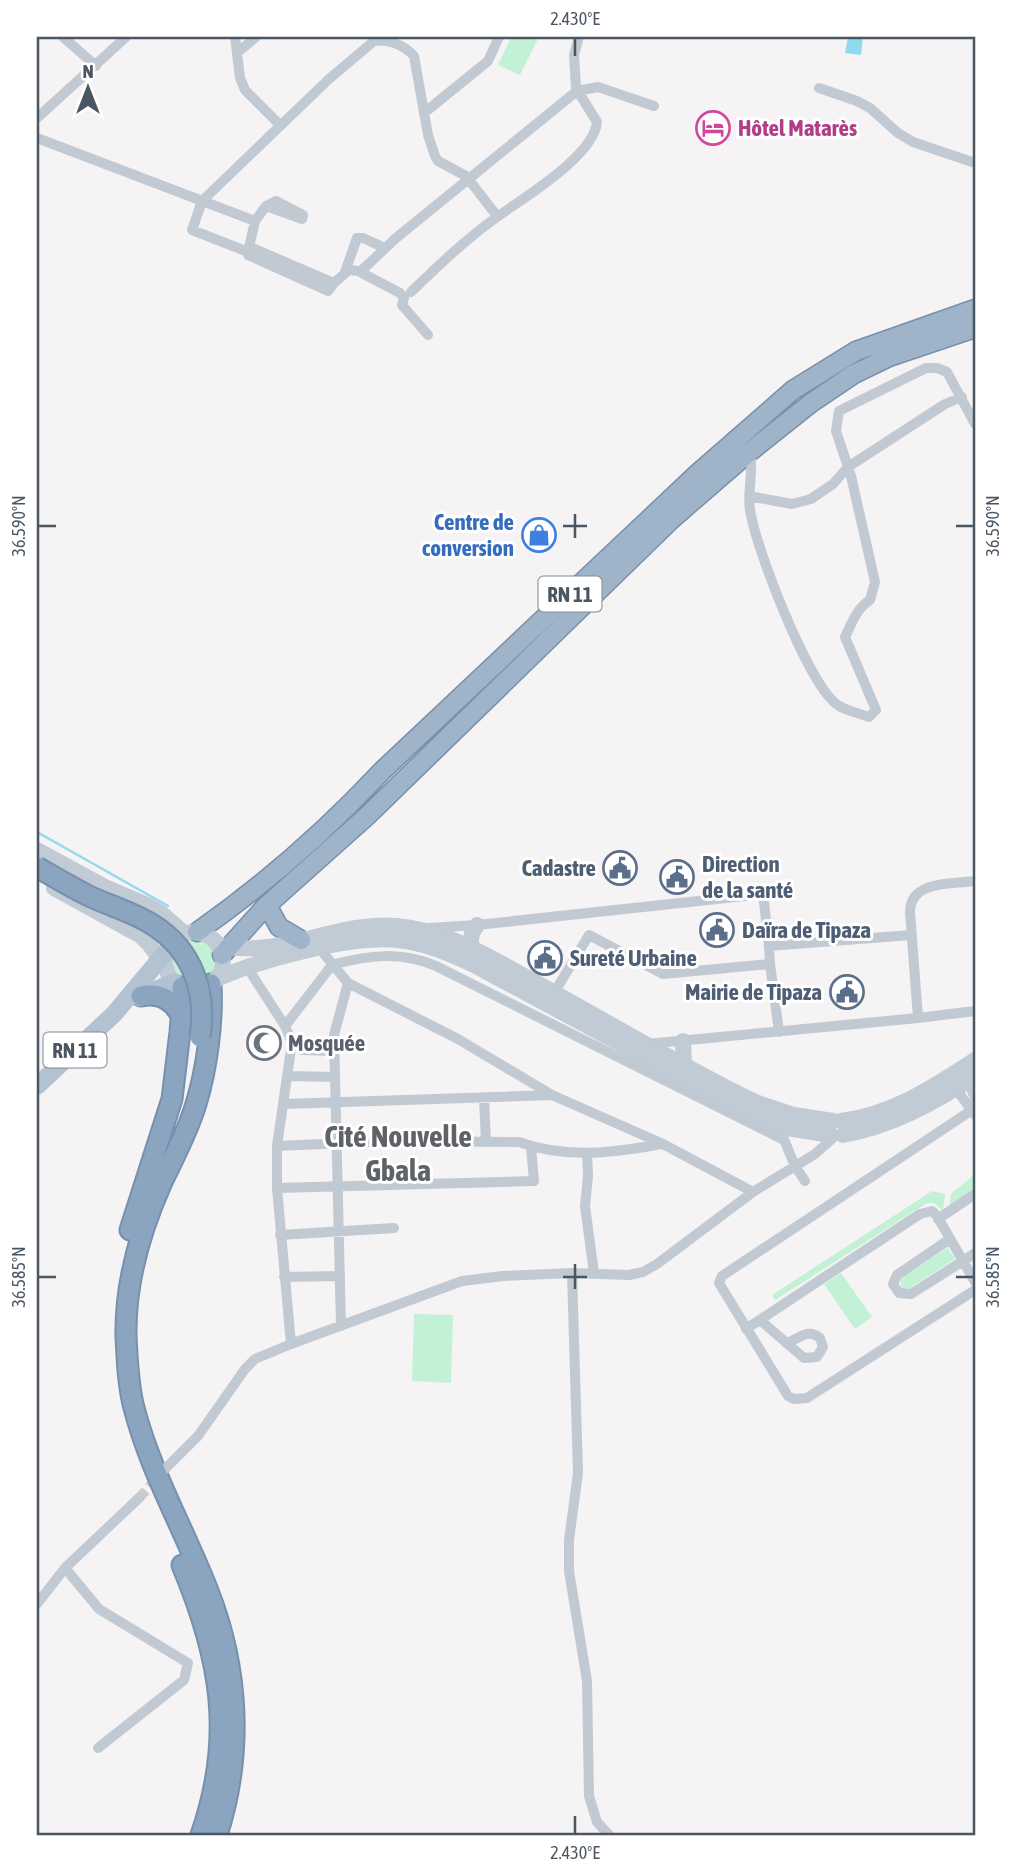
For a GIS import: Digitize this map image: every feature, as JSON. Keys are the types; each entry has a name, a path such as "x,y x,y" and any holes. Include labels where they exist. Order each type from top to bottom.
{"highway":[{"name":"RN 11","path":"191,933 260,885 336,820 382,771 687,483 793,390 856,351 975,309"},
{"name":"RN 11","path":"223,949 267,905 367,816 672,519 750,451 811,403 854,374 889,357 975,328"},
{"path":"37,867 90,897 134,915 164,934 178,948 198,980 203,1014 200,1037 181,1111 158,1172 132,1270 128,1299 128,1372 133,1404 141,1430 208,1592 229,1662 235,1727 233,1761 217,1835"},
{"path":"267,905 279,927 301,940"},
{"path":"158,1172 172,1099 181,1016 170,969"},
{"path":"201,1835 214,1787 220,1743 217,1672 201,1612 136,1454 121,1406 116,1379 114,1323 119,1271 125,1244 158,1172 196,1104 210,1032 213,982"},
{"path":"141,996 155,994 169,999 181,1016"}],"main road":[{"path":"37,850 161,913 191,933 207,935 223,949 252,948 364,926 417,929 470,947 745,1097 837,1130 909,1100 975,1060"},
{"path":"37,877 141,936 170,969 200,989 247,967 359,941 383,939 414,942 447,952 757,1117 783,1134 868,1130 898,1119 966,1082"},
{"path":"470,947 472,933 477,925"},
{"name":"RN 11","path":"37,1086 114,1014 170,969 171,942 191,933"},
{"name":"RN 11","path":"213,982 222,968 223,949"},
{"path":"141,996 170,969"},
{"name":"RN 11","path":"114,1014 141,996"},
{"path":"683,1041 684,1064"}],"street":[{"path":"63,37 96,66"},
{"path":"37,118 126,37"},
{"path":"235,37 240,78 245,90 251,99 280,125"},
{"path":"237,53 256,37"},
{"path":"424,113 488,61 499,37"},
{"path":"428,335 402,305 404,292 497,216 528,197 562,169 596,131 597,122 577,91 574,55 576,38"},
{"path":"249,250 192,230 202,201 280,125 373,41 405,41 415,58 428,135 435,156 467,179 497,216"},
{"path":"360,272 467,179 577,91 598,87 654,106"},
{"path":"819,88 870,108 898,133 913,142 975,163"},
{"path":"37,138 255,221"},
{"path":"266,206 255,221 248,255 328,291 345,272 353,269 404,292"},
{"path":"345,272 357,239 363,238 385,248"},
{"path":"750,451 753,470 749,496 750,512 774,587 816,681 835,704 869,717 876,710 845,637 862,605 870,600 875,582 848,467 836,431 839,411 926,368 937,368 947,372 975,424"},
{"path":"749,496 792,503 811,499 833,484 848,467 945,404 962,397"},
{"path":"918,1018 910,906 920,890 930,886 975,881"},
{"path":"417,929 763,894 779,1032"},
{"path":"554,993 589,935 588,913"},
{"path":"589,935 663,974 770,964"},
{"path":"769,946 911,935"},
{"path":"320,949 348,983 458,1039 552,1095 661,1143 753,1192"},
{"path":"285,1026 332,965 396,955 423,961 783,1134 795,1166 805,1181"},
{"path":"247,967 285,1026 292,1042 302,1050 335,1051"},
{"path":"341,1326 334,1035 348,983"},
{"path":"647,1044 975,1011"},
{"path":"291,1344 279,1235 277,1146 292,1042"},
{"path":"289,1076 335,1077"},
{"path":"966,1082 975,1098"},
{"path":"966,1082 974,1111 722,1276 719,1286 788,1396 794,1399 804,1399 975,1290"},
{"path":"284,1104 552,1095"},
{"path":"484,1099 486,1142"},
{"path":"163,1472 198,1436 255,1359 462,1281 503,1276 572,1273 629,1275 643,1272 753,1192 816,1154 837,1130"},
{"path":"277,1146 390,1141 519,1142 531,1147 587,1154 615,1152 661,1143"},
{"path":"277,1188 534,1181 531,1147"},
{"path":"587,1154 589,1176 585,1206 594,1273"},
{"path":"938,1219 975,1194"},
{"path":"746,1329 920,1214 932,1211 950,1239 971,1257 975,1282"},
{"path":"279,1235 394,1228"},
{"path":"950,1239 897,1275 893,1282 895,1290 901,1295 911,1294 971,1257"},
{"path":"572,1273 578,1473 569,1540 569,1571 587,1681 589,1796 597,1822 609,1835"},
{"path":"284,1277 340,1276"},
{"path":"760,1320 786,1343"},
{"path":"37,1604 65,1569 139,1498"},
{"path":"65,1569 99,1609 188,1663 184,1680 98,1748"}],"green space":[{"path":"511,37 539,37 520,75 498,65"},
{"path":"194,938 203,939 210,944 215,951 215,969 210,976 203,981 194,982 185,981 178,976 173,969 172,960 173,951 178,944 185,939"},
{"path":"975,1174 975,1188 950,1206 951,1194"},
{"path":"932,1191 945,1194 943,1211 934,1203 927,1203 775,1300 772,1295"},
{"path":"948,1248 955,1259 908,1289 902,1288 902,1277"},
{"path":"841,1273 872,1317 855,1329 824,1284"},
{"path":"414,1314 453,1315 451,1383 412,1381"}],"water":[{"path":"848,37 863,37 861,55 845,53"}],"waterway":[{"path":"37,832 168,906"}],"tunnel":[{"path":"139,1498 159,1476"}],"place":[{"name":"Hôtel Matarès","path":"713,128"},
{"name":"Centre de conversion","path":"539,535"},
{"name":"Cadastre","path":"620,868"},
{"name":"Direction de la santé","path":"677,877"},
{"name":"Daïra de Tipaza","path":"717,930"},
{"name":"Sureté Urbaine","path":"545,958"},
{"name":"Mairie de Tipaza","path":"847,992"},
{"name":"Mosquée","path":"264,1043"}],"district":[{"name":"Cité Nouvelle Gbala","path":"398,1153"}]}
